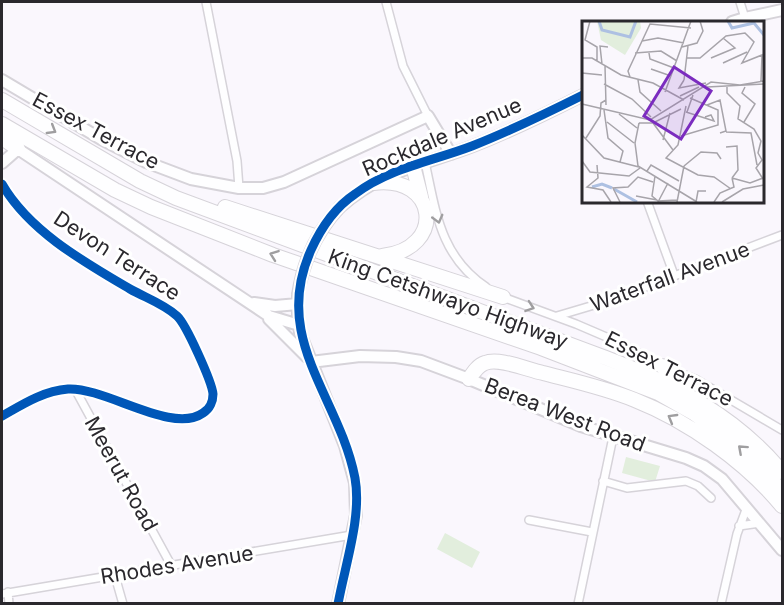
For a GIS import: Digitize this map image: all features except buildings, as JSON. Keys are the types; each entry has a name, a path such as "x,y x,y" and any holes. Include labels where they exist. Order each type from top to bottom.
{"highway":[{"name":"King Cetshwayo Highway","path":"2,100 154,188 650,376 712,410 756,444 783,472"},
{"name":"King Cetshwayo Highway","path":"2,124 115,190 151,207 273,255 541,348 658,393 695,414 733,441 783,492"},
{"path":"2,138 18,149"},
{"path":"377,256 399,253 412,247 422,235 426,212 422,200 419,164"},
{"path":"126,173 503,297"},
{"path":"373,183 399,184 411,189 422,200"},
{"path":"469,379 483,364 498,362 576,381 635,400 658,410 707,440 757,480 783,506"},
{"path":"662,366 672,376 729,414 764,445 783,466"}],"street":[{"path":"206,2 237,161 238,188"},
{"path":"386,2 403,66 428,116 451,154"},
{"path":"740,2 745,18"},
{"path":"735,21 783,10"},
{"name":"Essex Terrace","path":"2,80 101,139 146,162 191,179 238,188 263,188 284,183 428,116"},
{"name":"Rockdale Avenue","path":"338,603 356,507 355,478 299,325 298,300 303,270 317,236 340,207 373,183 392,173 451,154 506,132 582,94"},
{"path":"2,163 18,149 248,302 275,318 299,325"},
{"name":"Essex Terrace","path":"419,164 450,251 474,279 503,297 557,316 611,339 662,366 697,380 783,430"},
{"name":"Devon Terrace","path":"2,184 26,217 50,236 121,283 175,314 184,323 189,333 213,395 210,407 201,415 186,419 167,418 94,393 75,389"},
{"path":"647,202 674,275"},
{"name":"Waterfall Avenue","path":"557,316 610,300 783,235"},
{"path":"248,302 275,306 298,300"},
{"path":"248,302 275,324 311,362"},
{"name":"Berea West Road","path":"311,362 348,357 406,358 429,363 581,426 680,456 704,466 722,479 783,550"},
{"path":"2,416 44,394 75,389"},
{"name":"Meerut Road","path":"75,389 171,565"},
{"path":"578,603 613,437"},
{"path":"603,481 627,488 689,481 711,498"},
{"path":"721,603 747,507"},
{"path":"529,520 592,532"},
{"path":"740,526 760,523"},
{"name":"Rhodes Avenue","path":"5,593 352,535"},
{"path":"115,576 123,603"},
{"path":"5,593 9,603"}],"green space":[{"path":"626,457 660,466 655,482 622,473"},
{"path":"445,533 480,552 472,568 437,549"}],"cycle path":[{"path":"338,604 355,525 357,493 347,448 312,367 303,340 299,312 301,282 311,250 334,212 368,185 397,171 486,140 582,95"},
{"path":"2,184 27,216 59,244 94,268 177,316 198,354 213,394 208,409 190,418 157,415 101,395 68,389 42,395 2,416"}]}
